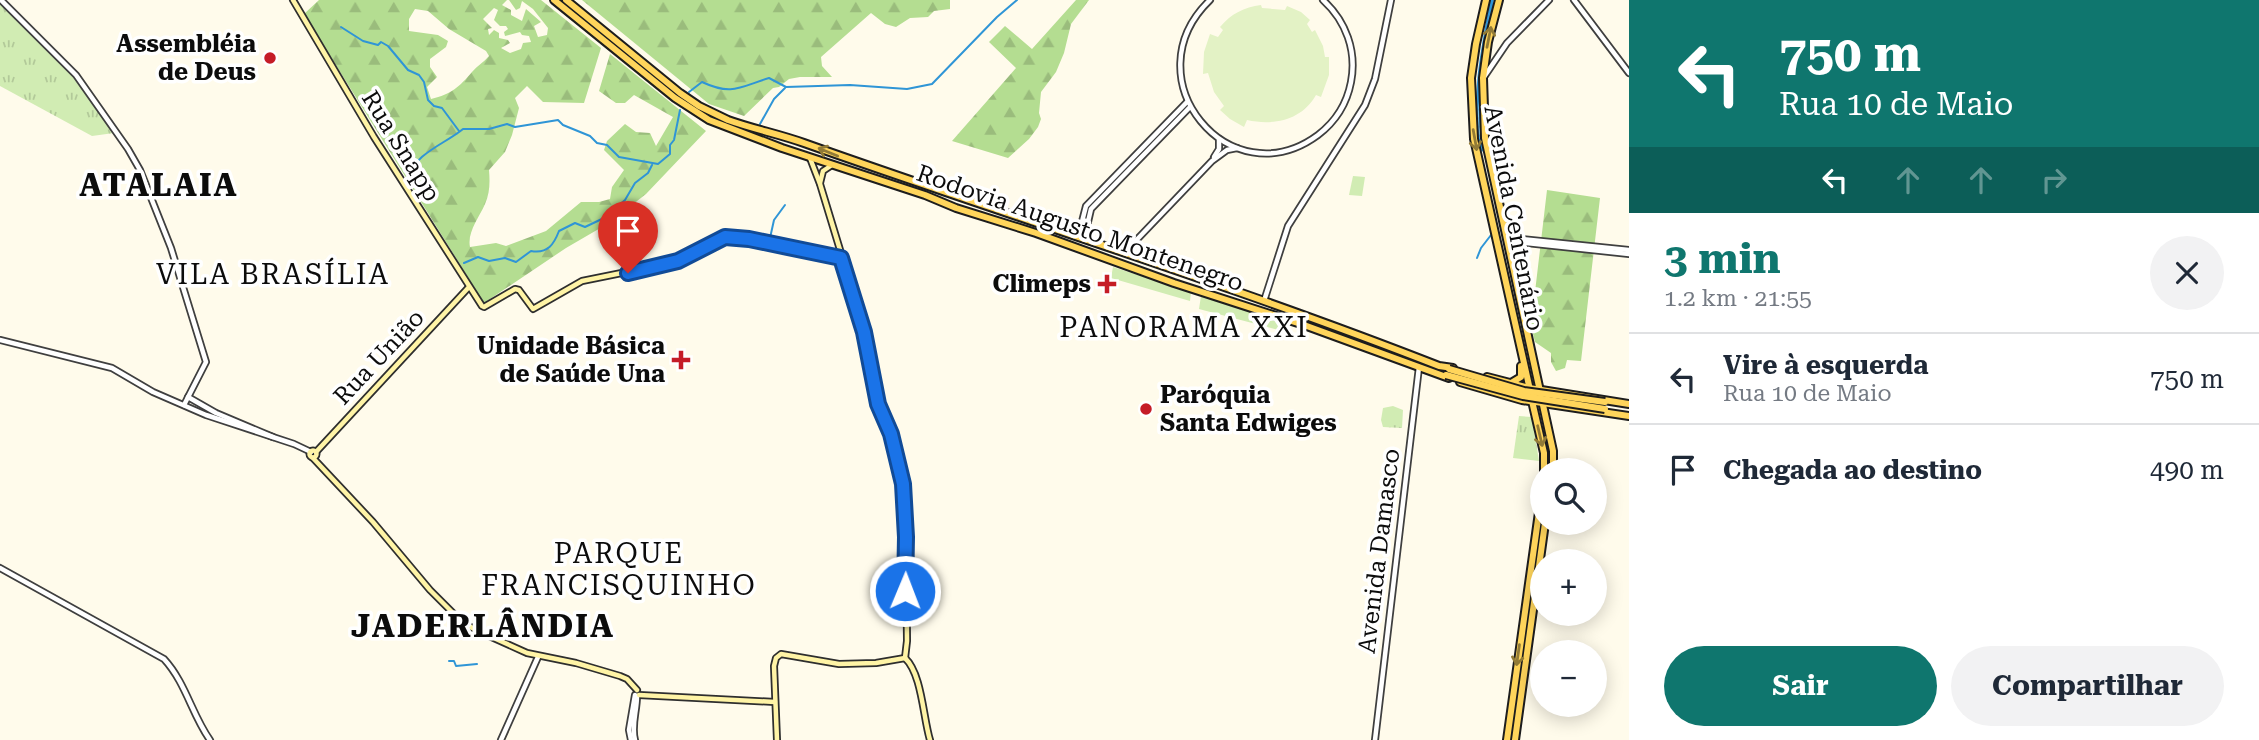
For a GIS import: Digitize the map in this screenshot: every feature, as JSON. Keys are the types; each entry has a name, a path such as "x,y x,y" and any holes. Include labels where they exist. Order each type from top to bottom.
{"main road":[{"name":"Rua Snapp","path":"293,0 368,127 484,307 515,289 519,290 533,309 582,282 671,263 725,237 749,239 841,258"},
{"name":"Rodovia Augusto Montenegro","path":"554,0 695,113 724,127 1419,366 1435,368 1446,365 1530,388 1629,405"},
{"name":"Rodovia Augusto Montenegro","path":"566,0 680,93 706,110 748,127 986,205 1264,302 1435,368 1447,378 1542,404 1629,414"},
{"name":"Avenida Centenário","path":"1486,0 1473,63 1471,107 1474,139 1544,458"},
{"name":"Avenida Centenário","path":"1499,0 1488,42 1483,78 1485,138 1538,380 1546,391"},
{"path":"809,157 820,184 864,332 878,404 891,434 903,484 906,537 905,658"},
{"path":"820,184 825,169 836,165"},
{"path":"1485,188 1489,191 1495,187"},
{"path":"1488,200 1491,195 1497,197"},
{"path":"956,208 962,207 984,215 986,205"},
{"path":"993,221 994,211 1025,219"},
{"path":"1494,225 1499,238 1509,238"},
{"name":"Rua União","path":"312,454 469,287"},
{"path":"1502,393 1526,398 1527,390 1513,384 1522,375 1522,357"},
{"path":"1435,368 1523,396 1605,406 1629,405"},
{"path":"1546,391 1542,404 1553,458"},
{"path":"1546,391 1545,398 1554,405"},
{"path":"1605,406 1629,414"},
{"path":"312,454 430,590 462,622 476,631 538,657 576,663 624,678 638,694 775,702"},
{"path":"1507,740 1536,535"},
{"path":"1516,740 1543,535"},
{"path":"778,740 774,666 780,654 839,664 876,663 905,658"},
{"path":"905,658 911,664 915,675 930,740"}],"street":[{"path":"1,0 76,75 140,170 171,248 203,347 206,365 184,405"},
{"path":"1210,0 1189,26 1181,48 1179,71 1188,104 1200,123 1238,148"},
{"path":"1264,302 1287,226 1365,105 1375,79 1391,0"},
{"path":"1483,78 1507,43 1549,0"},
{"path":"1574,0 1629,72"},
{"path":"1125,253 1212,161 1227,150 1238,148 1270,152 1298,146 1322,131 1340,110 1351,83 1352,55 1344,28 1325,1"},
{"path":"1081,238 1091,209 1188,104"},
{"path":"1212,161 1219,149 1219,138"},
{"path":"1509,238 1629,252"},
{"path":"0,340 108,367 153,393 225,422 294,444 312,454"},
{"name":"Avenida Damasco","path":"1375,740 1419,366"},
{"path":"188,397 216,413 273,437"},
{"path":"0,568 164,659 177,675 202,729 211,740"},
{"path":"501,740 538,657"},
{"path":"633,740 629,730 638,694"}],"green space":[{"path":"319,0 507,0 502,5 511,10 511,15 522,21 526,9 541,22 534,26 538,37 547,35 548,28 533,9 522,1 520,8 516,10 509,0 541,0 601,48 584,103 543,102 527,86 515,98 519,108 512,135 505,152 489,170 488,196 472,230 470,247 496,243 506,246 546,231 581,202 610,199 612,187 624,170 604,150 607,141 625,124 636,132 650,133 656,146 673,117 634,95 625,103 616,103 599,91 610,54 706,131 646,194 609,223 566,248 484,303 304,14","holes":["494,8 498,10 494,20 508,29 504,32 505,36 520,32 529,36 531,42 523,43 521,49 510,53 501,48 510,43 499,38 499,33 494,30 489,35 488,29 492,28 483,19","415,9 428,11 449,29 486,51 489,56 454,89 431,99 427,87 437,77 430,67 430,59 446,47 448,41 438,35 409,31 409,19"]},
{"path":"582,0 950,0 950,9 934,11 928,17 910,18 896,27 885,24 871,13 821,57 822,66 832,77 789,79 773,88 744,116 709,104"},
{"path":"1076,0 1089,0 1071,24 1056,72 1041,92 1041,119 1029,139 1008,158 952,141 1016,68 989,42 1005,26 1032,49"},
{"path":"0,4 70,73 114,133 92,136 0,86"},
{"path":"1261,5 1262,8 1285,10 1287,6 1301,12 1310,20 1307,24 1312,32 1315,30 1325,57 1329,57 1329,75 1321,97 1316,95 1295,115 1277,121 1247,120 1244,127 1220,110 1224,106 1214,92 1208,73 1203,74 1204,52 1210,34 1218,37 1223,30 1220,27 1229,18 1243,9"},
{"path":"1353,176 1365,177 1362,196 1349,195"},
{"path":"1547,190 1600,198 1581,361 1567,360 1565,368 1556,371 1551,362 1551,353 1535,342 1531,326"},
{"path":"1113,267 1191,292 1190,301 1111,278"},
{"path":"1201,296 1284,323 1282,331 1199,309"},
{"path":"1393,406 1403,410 1402,428 1383,427 1383,408"},
{"path":"1519,416 1532,417 1539,458 1513,458"}],"water":[{"path":"1493,0 1478,83 1484,38"},
{"path":"1478,83 1482,150 1478,129"}],"waterway":[{"path":"689,92 702,82 721,89 736,89 769,78 786,87 850,85 907,89 932,84 1017,0"},
{"path":"341,27 363,41 378,45 381,42 388,46 408,70 419,75 424,82 428,100 434,106 442,108 459,131"},
{"path":"760,124 774,99 785,88"},
{"path":"408,178 424,155 463,129 489,129 507,124 515,127 558,120 563,125 590,136 597,143 607,145 619,157 658,164 670,154 680,110"},
{"path":"464,263 478,257 489,261 505,258 516,262 531,251 546,249 559,231 575,223 585,227 606,217 625,200 635,183 648,173 652,165"},
{"path":"770,238 774,220 785,205"},
{"path":"1477,258 1491,235"},
{"path":"449,661 454,661 456,666 477,664"}],"place":[{"name":"Assembléia de Deus","path":"270,58"},
{"name":"Climeps","path":"1107,284"},
{"name":"Unidade Básica de Saúde Una","path":"681,360"},
{"name":"Paróquia Santa Edwiges","path":"1146,409"}],"district":[{"name":"ATALAIA","path":"159,185"},
{"name":"VILA BRASÍLIA","path":"273,274"},
{"name":"PANORAMA XXI","path":"1184,327"},
{"name":"PARQUE FRANCISQUINHO","path":"619,569"},
{"name":"JADERLÂNDIA","path":"483,626"}],"route":[{"path":"628,273 678,261 725,237 749,239 841,258 859,312 878,404 891,434 903,484 905,591"}]}
